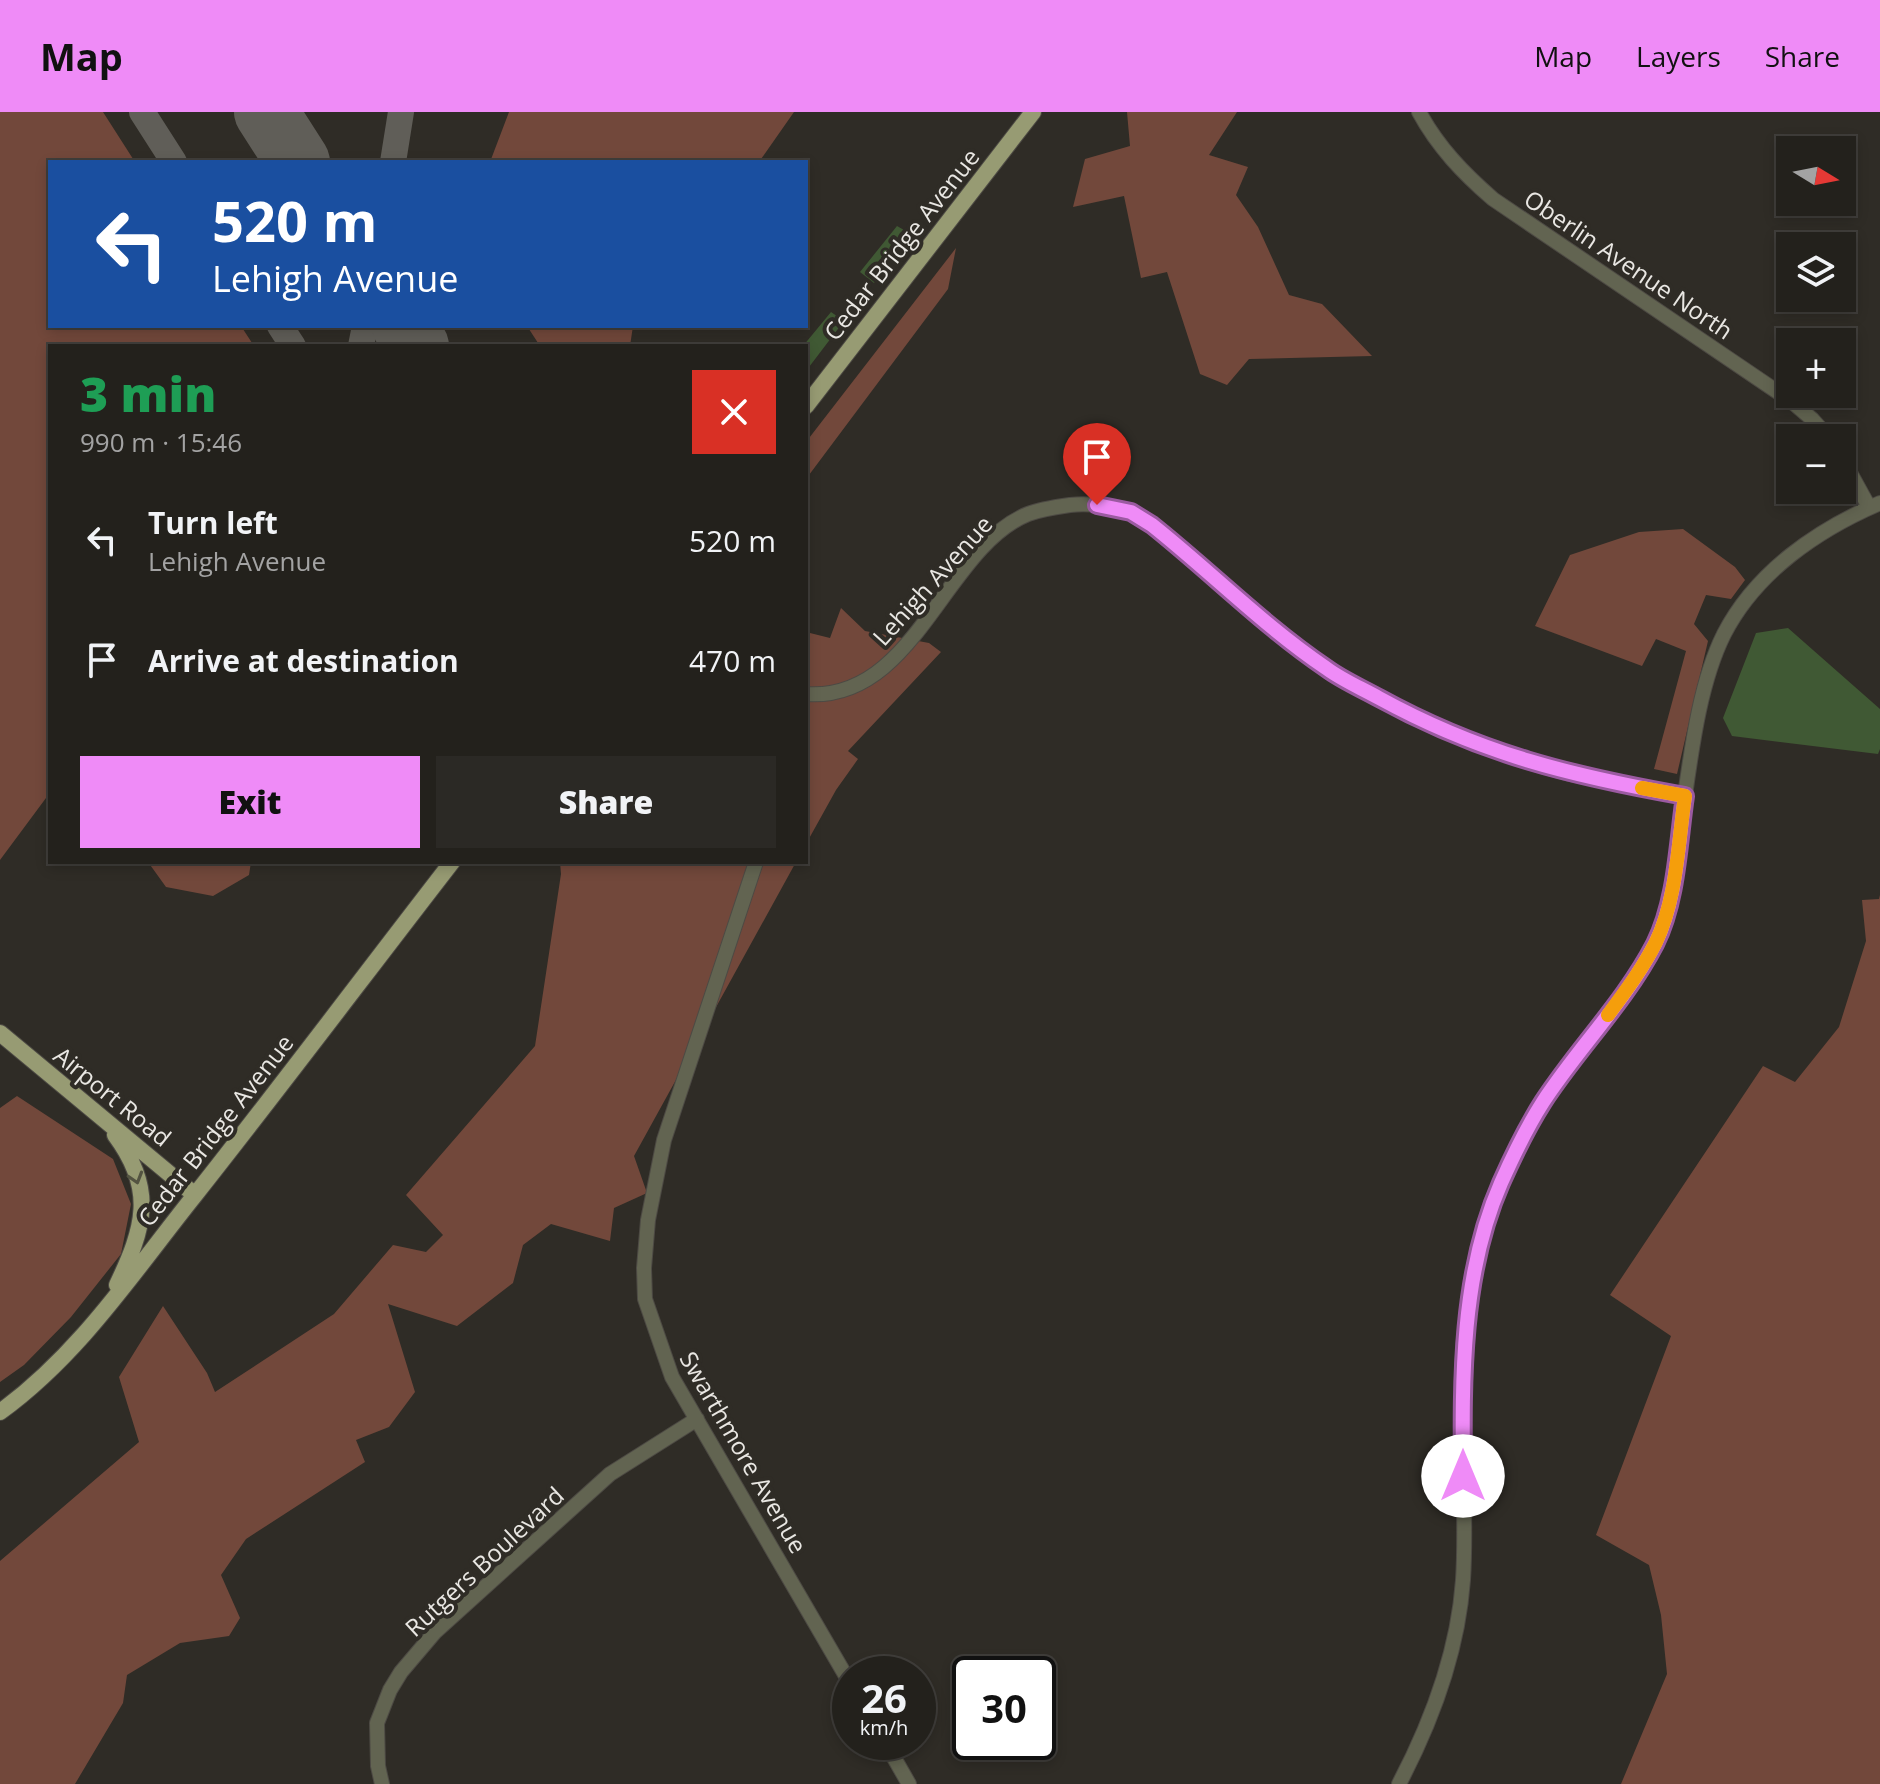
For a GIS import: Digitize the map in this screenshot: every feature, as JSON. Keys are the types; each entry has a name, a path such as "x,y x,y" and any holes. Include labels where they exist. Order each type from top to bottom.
{"main road":[{"name":"Cedar Bridge Avenue","path":"808,403 1033,112"},
{"name":"Cedar Bridge Avenue","path":"0,1412 59,1363 102,1315 450,864"},
{"name":"Airport Road","path":"0,1033 195,1195"},
{"path":"97,1112 127,1151 139,1181 142,1202 138,1239 102,1315"}],"street":[{"name":"Oberlin Avenue North","path":"1419,112 1444,152 1493,199 1791,401 1816,424"},
{"path":"1399,1784 1450,1660 1463,1581 1464,1344 1480,1247 1500,1185 1544,1100 1628,988 1655,942 1665,916 1704,696 1725,633 1753,591 1790,556 1819,534 1875,505 1856,478"},
{"name":"Lehigh Avenue","path":"808,694 838,691 858,684 895,658 981,551 1008,526 1027,515 1053,507 1097,505 1131,512 1152,525 1328,670 1416,718 1528,762 1570,774 1685,796"},
{"name":"Swarthmore Avenue","path":"755,864 664,1140 648,1220 645,1299 672,1377 834,1656"},
{"name":"Rutgers Boulevard","path":"382,1784 378,1766 377,1723 390,1690 428,1639 610,1474 697,1419"},
{"path":"895,1760 909,1784"}],"shaded area":[{"path":"0,112 103,112 134,160 48,160 48,328 242,328 253,344 48,344 48,800 46,798 0,860"},
{"path":"509,112 794,112 760,160 491,160"},
{"path":"1127,112 1237,112 1209,155 1248,167 1236,195 1258,227 1289,295 1322,304 1372,356 1249,359 1227,385 1200,374 1167,272 1141,278 1124,196 1073,207 1085,159 1130,146"},
{"path":"897,226 911,234 874,283 860,272"},
{"path":"956,248 948,289 808,476 808,439"},
{"path":"831,312 844,321 808,368 808,344 805,344"},
{"path":"528,328 633,328 630,344 539,344"},
{"path":"1683,529 1735,567 1745,580 1731,599 1706,595 1694,624 1708,641 1677,774 1654,769 1686,651 1656,639 1642,666 1535,626 1570,555 1639,532"},
{"path":"841,608 865,631 929,643 941,652 848,751 858,759 836,790 808,840 808,632 830,638"},
{"path":"1788,628 1880,709 1878,754 1732,736 1723,718 1756,633"},
{"path":"149,864 251,864 249,875 213,896 166,887"},
{"path":"560,864 795,864 634,1156 647,1193 614,1208 610,1241 551,1224 523,1245 513,1283 457,1326 388,1304 415,1392 389,1427 356,1440 365,1462 246,1539 221,1575 240,1618 229,1636 180,1643 127,1675 123,1703 75,1784 0,1784 0,1561 139,1442 119,1377 163,1306 207,1373 215,1392 334,1314 393,1245 426,1252 443,1235 406,1195 535,1046"},
{"path":"1880,895 1880,1784 1621,1784 1667,1674 1661,1615 1649,1565 1596,1535 1671,1336 1610,1295 1763,1066 1795,1082 1839,1027 1866,941 1862,900 1879,899"},
{"path":"17,1096 113,1159 131,1204 121,1254 71,1317 24,1365 0,1382 0,1108"}],"taxiway":[{"path":"142,112 173,160"},
{"path":"393,160 401,112"},
{"path":"281,328 292,344"},
{"path":"361,344 365,328"}],"runway":[{"path":"266,112 297,160"},
{"path":"405,328 416,344"}],"slow traffic":[{"path":"1608,1015 1655,942 1665,916 1672,883 1685,796 1642,788"}],"route":[{"path":"1097,505 1131,512 1152,525 1256,615 1328,670 1416,718 1528,762 1570,774 1685,796 1672,883 1665,916 1655,942 1628,988 1544,1100 1500,1185 1480,1247 1469,1304 1464,1344 1463,1476"}]}
